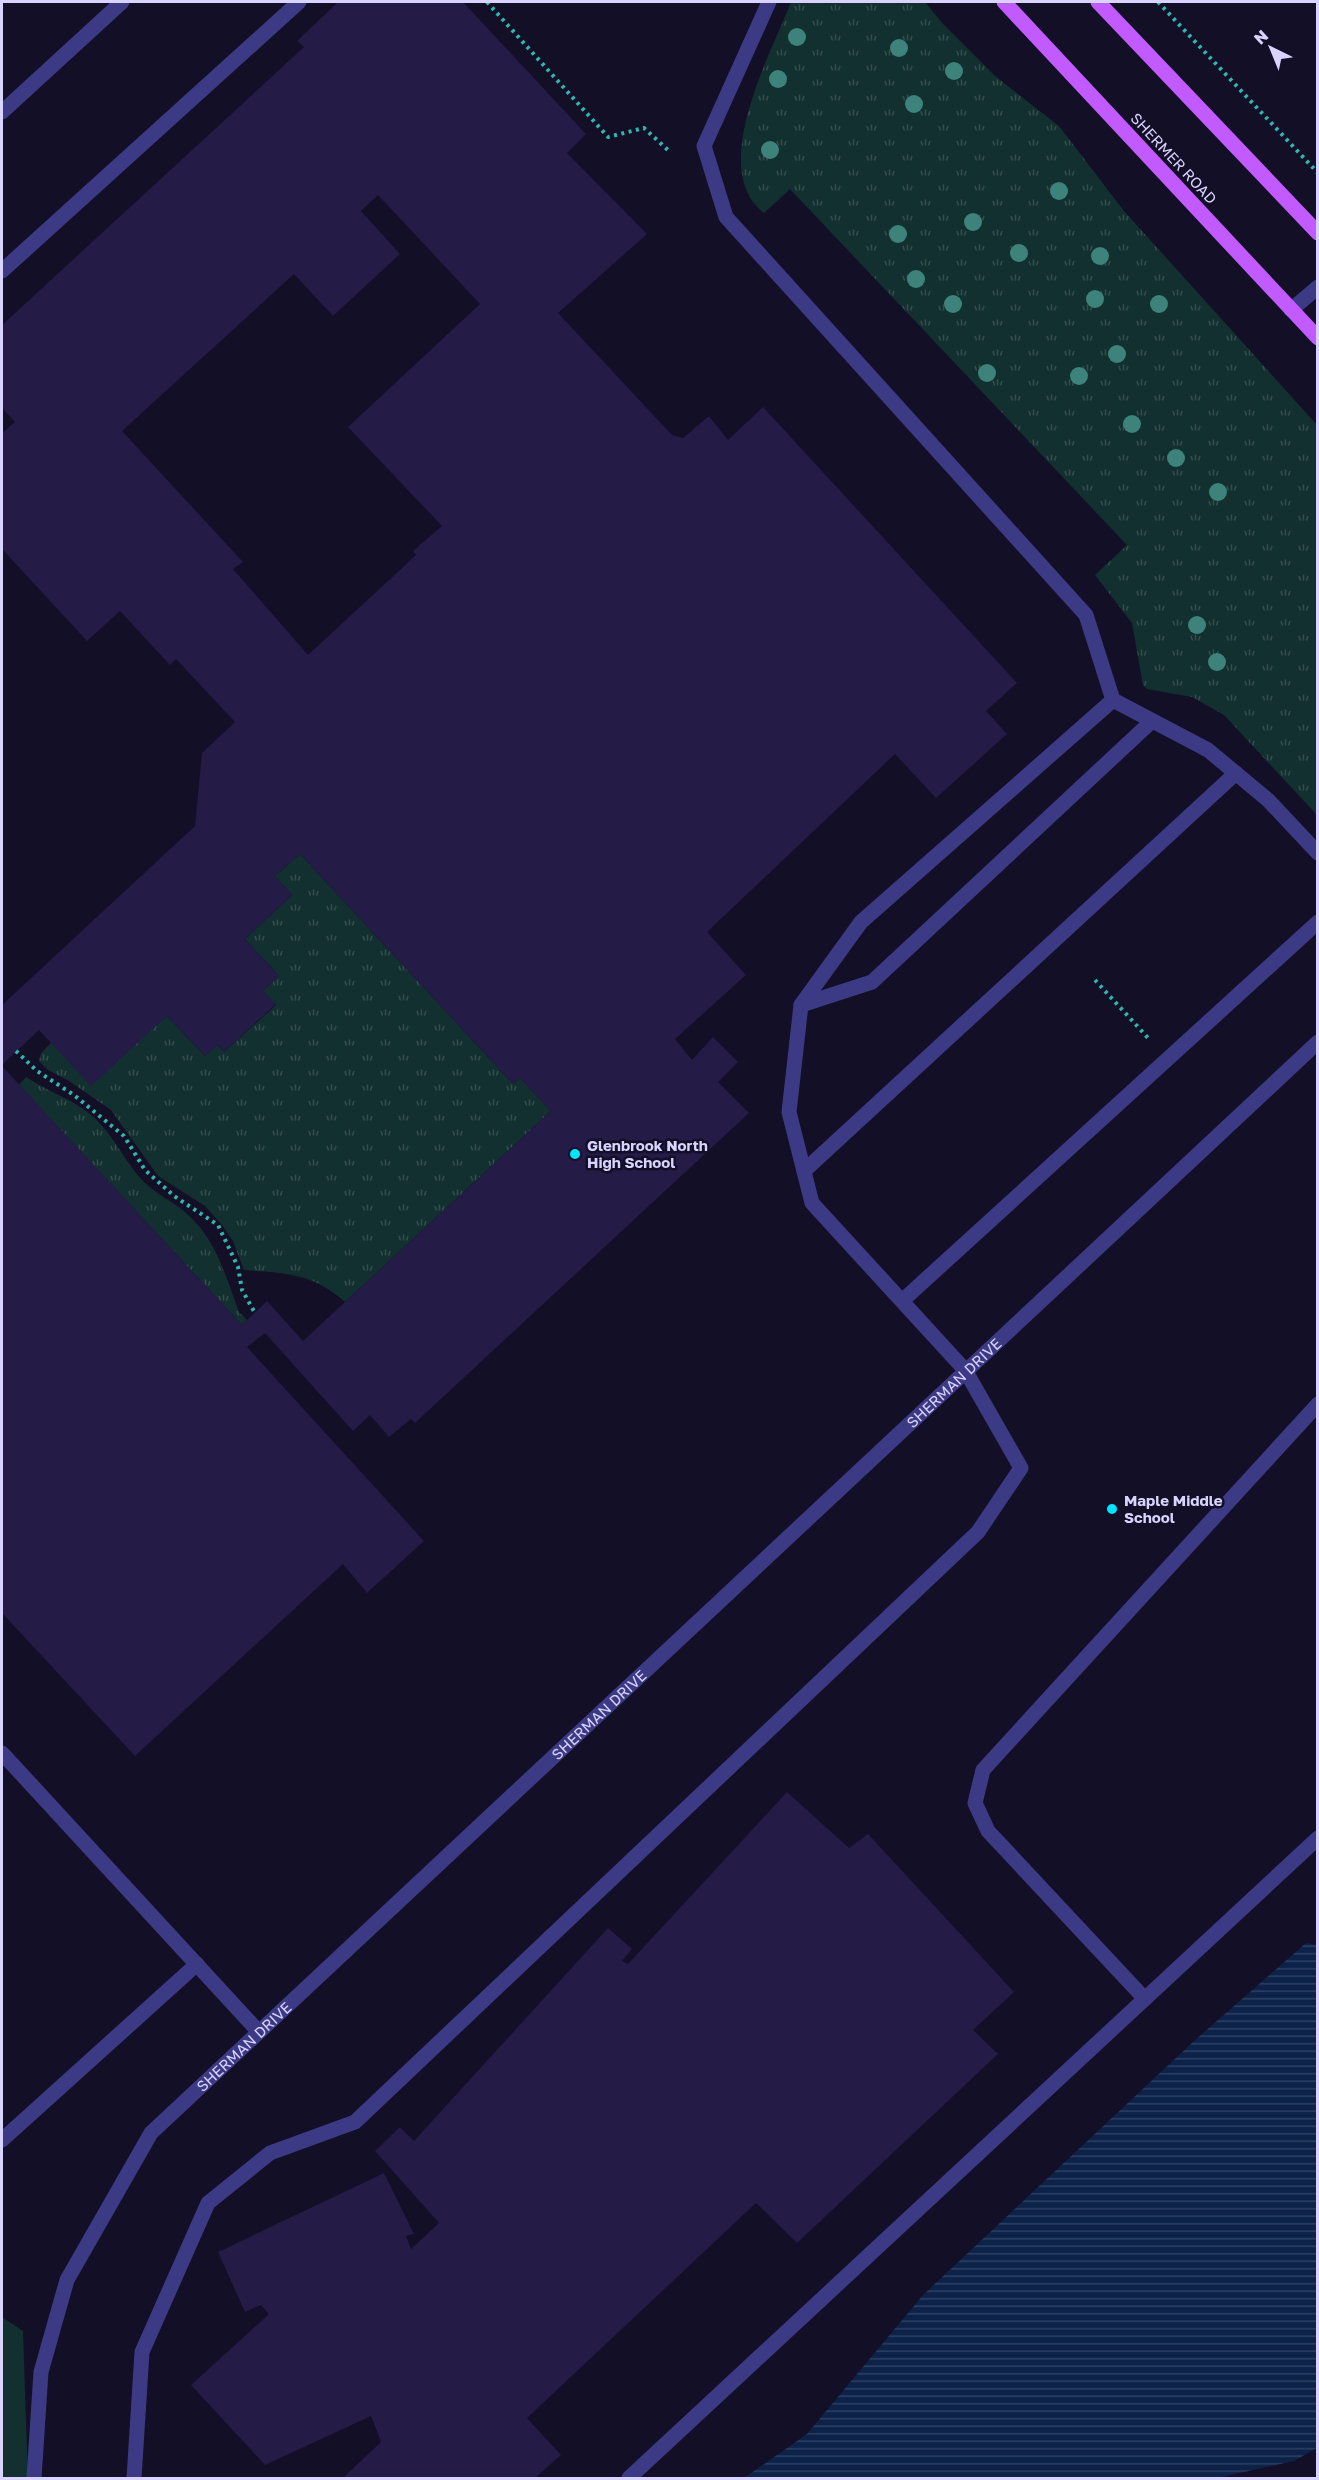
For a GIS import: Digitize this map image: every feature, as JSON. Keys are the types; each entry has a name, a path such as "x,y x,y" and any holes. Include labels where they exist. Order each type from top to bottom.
{"main road":[{"name":"SHERMER ROAD","path":"1004,2 1317,338"},
{"path":"1098,2 1317,233"}],"street":[{"path":"2,112 123,2"},
{"path":"2,271 299,2"},
{"path":"769,2 704,146 726,217 1086,615 1113,700 1208,750 1268,800 1317,853"},
{"path":"1291,310 1317,286"},
{"path":"134,2478 142,2352 208,2203 270,2153 355,2122 978,1532 1021,1468 965,1370 812,1203 789,1112 801,1005 861,922 1113,700"},
{"path":"801,1005 872,982 1152,721"},
{"path":"804,1171 1236,773"},
{"path":"902,1301 1317,922"},
{"name":"SHERMAN DRIVE","path":"34,2478 41,2372 67,2280 152,2133 258,2031 1317,1042"},
{"path":"1145,1998 988,1832 975,1803 983,1770 1317,1404"},
{"path":"2,1753 258,2031"},
{"path":"629,2478 1317,1838"},
{"path":"2,2140 197,1964"}],"path":[{"path":"487,2 608,136 644,128 669,151"},
{"path":"1158,2 1317,173"},
{"path":"1095,980 1167,1059"},
{"path":"16,1051 37,1071 74,1095 124,1136 145,1170 174,1196 218,1225 238,1267 242,1290 255,1313"}],"green space":[{"path":"791,2 925,2 943,24 995,76 1059,126 1124,211 1317,425 1317,815 1224,715 1192,697 1147,689 1143,685 1132,623 1095,575 1127,545 790,189 764,213 748,193 741,169 742,141 759,80"},
{"path":"300,854 513,1084 520,1078 551,1111 345,1302 321,1285 298,1276 244,1270 233,1241 222,1225 205,1206 158,1176 111,1110 69,1081 48,1070 39,1061 41,1053 51,1043 167,1016 205,1056 217,1045 224,1052 276,1005 263,991 279,976 245,939 292,895 275,876"},
{"path":"26,1077 86,1111 103,1127 144,1182 196,1222 212,1245 239,1312 247,1320 242,1325 19,1085"},
{"path":"2,2317 23,2331 28,2478 2,2478"}],"water":[{"path":"1306,1943 1318,1945 1317,2448 1294,2461 1217,2478 744,2478 807,2434 923,2295 1194,2041"}],"building":[{"name":"Glenbrook North High School","path":"338,2 463,2 586,134 567,153 647,234 558,313 672,435 683,438 709,416 728,440 763,407 1017,683 986,711 1007,734 936,798 895,754 707,932 746,975 675,1039 692,1060 713,1037 738,1062 718,1082 749,1113 415,1423 411,1419 389,1437 370,1415 353,1431 265,1333 247,1347 424,1541 367,1593 343,1564 135,1756 2,1613 2,1066 242,1325 267,1301 303,1341 551,1111 520,1078 513,1084 300,854 275,876 292,895 245,939 279,976 263,991 276,1004 224,1052 217,1045 205,1056 167,1016 91,1086 39,1030 2,1065 2,1005 195,826 202,753 235,722 176,659 170,665 120,611 87,641 2,549 2,433 15,422 2,408 2,325 304,47 297,41","holes":["378,195 480,304 348,427 442,526 413,551 416,555 308,655 233,569 243,562 122,431 294,274 333,316 400,254 361,211"]},
{"path":"787,1792 849,1848 868,1834 1014,1992 973,2030 998,2054 797,2243 756,2203 527,2418 561,2455 535,2478 343,2478 381,2442 371,2416 265,2465 191,2385 269,2314 261,2305 245,2312 218,2252 384,2173 414,2234 406,2236 411,2249 439,2223 375,2151 400,2127 414,2141 608,1928 632,1949 622,1961 628,1964"}],"place":[{"name":"Glenbrook North High School","path":"575,1154"},
{"name":"Maple Middle School","path":"1112,1509"}]}
